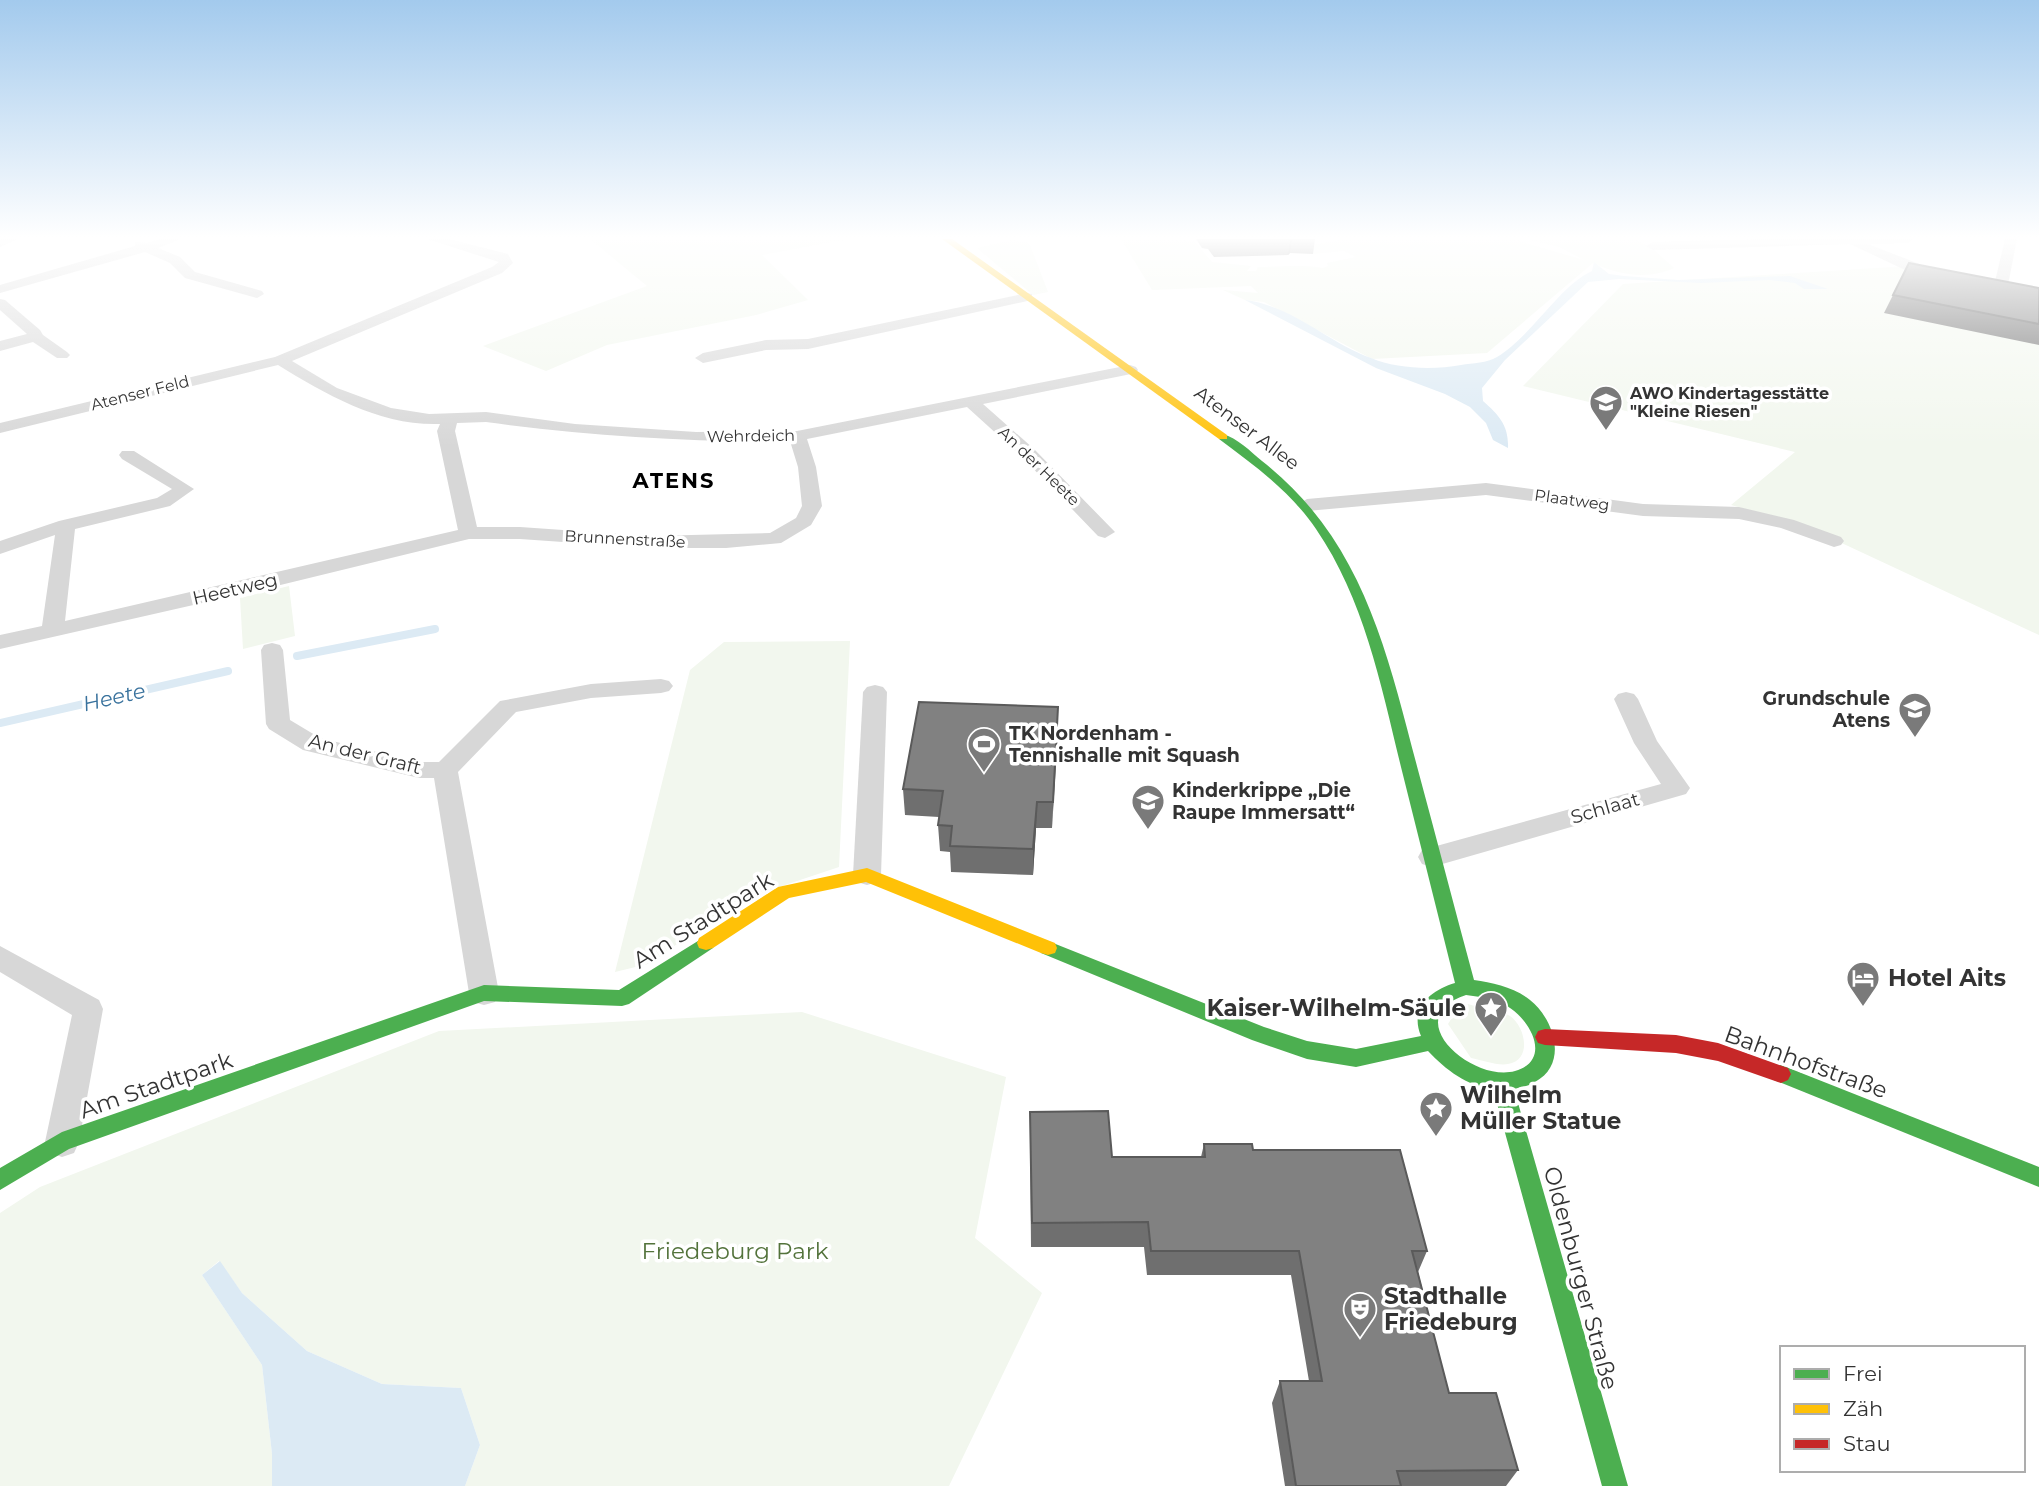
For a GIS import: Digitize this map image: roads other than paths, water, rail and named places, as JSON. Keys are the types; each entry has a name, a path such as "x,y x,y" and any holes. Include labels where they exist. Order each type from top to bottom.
{"street":[{"path":"6,308 36,333 35,337"},
{"name":"Atenser Feld","path":"0,428 280,360 405,308"},
{"path":"703,358 766,345 808,344 974,308"},
{"name":"Atenser Allee","path":"1043,308 1285,482 1307,505 1344,561 1370,621 1466,987"},
{"path":"0,346 35,337 62,355"},
{"name":"Wehrdeich","path":"280,360 331,391 388,413 450,419 486,417 575,429 696,437 797,436 1130,370"},
{"name":"An der Heete","path":"971,402 1028,453 1105,532"},
{"path":"450,419 446,431 469,533"},
{"name":"Brunnenstraße","path":"469,533 520,533 649,542 774,539 804,521 812,506 807,467 797,436"},
{"path":"0,548 66,525 163,502 185,489 128,455"},
{"name":"Plaatweg","path":"1307,505 1486,489 1643,510 1740,513 1787,524 1834,541"},
{"path":"54,628 66,525"},
{"name":"Heetweg","path":"0,642 264,583 469,533"},
{"name":"An der Graft","path":"272,650 278,724 312,744 419,770 445,770 508,706 591,691 661,686"},
{"path":"875,692 867,875 1259,1034 1307,1050 1356,1058 1432,1042"},
{"name":"Schlaat","path":"1432,857 1677,788 1646,743 1626,699"},
{"name":"An der Graft","path":"445,770 484,993"},
{"name":"Am Stadtpark","path":"0,1180 62,1142 484,993 622,998 784,892 867,875"},
{"path":"0,958 88,1009 62,1142"},
{"path":"1466,987 1492,990 1510,997 1526,1008 1538,1022 1545,1037 1546,1055 1539,1070 1523,1080 1502,1083 1481,1080 1461,1071 1444,1058 1432,1042 1426,1021 1433,1002 1450,990 1466,987"},
{"name":"Bahnhofstraße","path":"1545,1037 1676,1044 1718,1052 1777,1072 2039,1177"},
{"name":"Oldenburger Straße","path":"1502,1083 1615,1486"}],"waterway":[{"name":"Heete","path":"297,656 435,629"},
{"name":"Heete","path":"0,723 228,671"}],"place":[{"name":"AWO Kindertagesstätte \"Kleine Riesen\"","path":"1606,432"},
{"name":"Grundschule Atens","path":"1915,739"},
{"name":"TK Nordenham - Tennishalle mit Squash","path":"984,774"},
{"name":"Kinderkrippe „Die Raupe Immersatt“","path":"1148,831"},
{"name":"Hotel Aits","path":"1863,1008"},
{"name":"Kaiser-Wilhelm-Säule","path":"1491,1038"},
{"name":"Wilhelm Müller Statue","path":"1436,1138"},
{"name":"Stadthalle Friedeburg","path":"1360,1339"}],"district":[{"name":"ATENS","path":"674,480"}],"park label":[{"name":"Friedeburg Park","path":"735,1251"}]}
